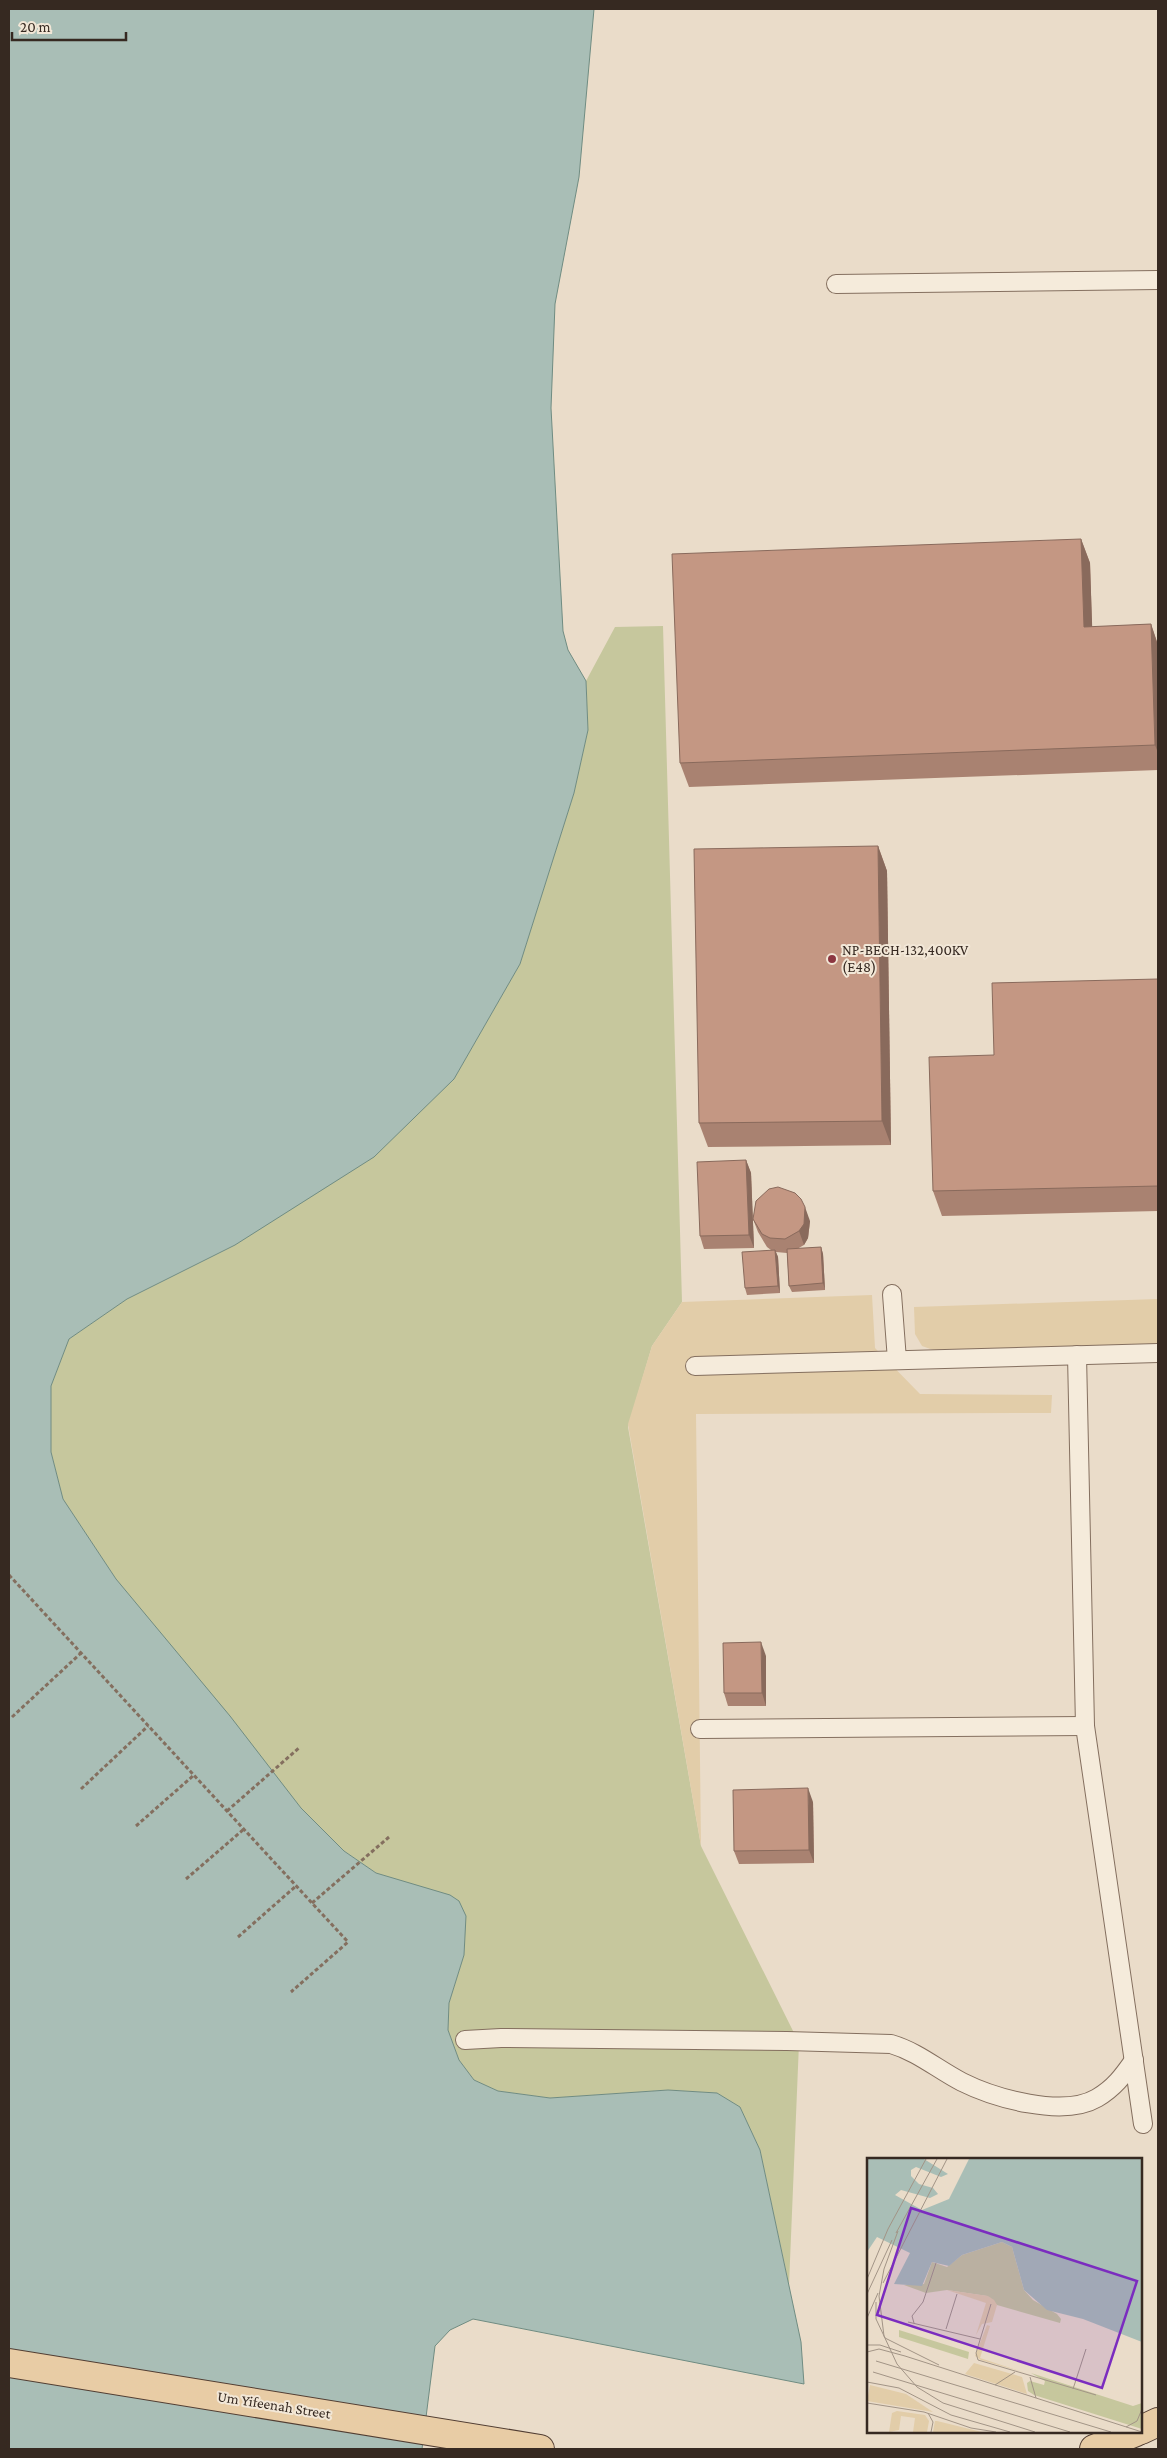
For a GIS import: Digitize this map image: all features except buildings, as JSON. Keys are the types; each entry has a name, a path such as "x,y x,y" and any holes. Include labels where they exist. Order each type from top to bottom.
{"main road":[{"name":"Um Yifeenah Street","path":"9,2363 540,2449"},
{"path":"1142,2430 1158,2422"},
{"path":"1094,2449 1134,2433"}],"lane":[{"path":"836,284 1158,280"},
{"path":"892,1294 897,1360"},
{"path":"695,1366 1158,1353"},
{"path":"1077,1355 1085,1726 1143,2124"},
{"path":"700,1729 1085,1726"},
{"path":"465,2040 501,2038 768,2040 892,2044 923,2057 961,2081 986,2092 1013,2100 1069,2107 1096,2099 1118,2084 1134,2060"}],"path":[{"path":"9,1575 348,1942 291,1992"},
{"path":"9,1584 13,1580"},
{"path":"12,1717 81,1653"},
{"path":"81,1789 148,1726"},
{"path":"226,1811 300,1747"},
{"path":"136,1826 194,1775"},
{"path":"186,1879 244,1829"},
{"path":"312,1903 388,1837"},
{"path":"238,1937 296,1886"}],"green space":[{"path":"663,626 682,1302 652,1346 628,1427 701,1846 799,2043 789,2285 760,2150 740,2107 717,2093 668,2090 550,2098 498,2091 474,2080 459,2060 448,2030 449,2003 464,1955 465,1934 402,1882 376,1873 344,1851 301,1808 116,1579 63,1499 51,1452 51,1386 69,1339 127,1299 235,1245 454,1079 520,964 574,793 588,730 586,681 615,627"}],"sand":[{"path":"872,1295 875,1348 920,1394 1052,1395 1051,1413 696,1414 701,1846 628,1424 652,1346 682,1302"},
{"path":"1158,1299 1158,1350 936,1351 922,1346 915,1334 914,1307"}],"shaded area":[{"path":"9,9 594,9 579,177 555,304 551,408 563,631 568,650 586,681 588,730 574,793 520,964 454,1079 374,1157 235,1245 127,1299 69,1339 51,1386 51,1452 63,1499 116,1579 230,1716 301,1808 344,1851 376,1873 450,1895 459,1901 466,1916 464,1955 449,2003 448,2030 459,2060 474,2080 498,2091 550,2098 668,2090 717,2093 740,2107 760,2150 801,2342 804,2384 473,2319 450,2330 435,2346 422,2449 9,2449"}],"place":[{"name":"NP-BECH-132,400KV (E48)","path":"832,959"}]}
